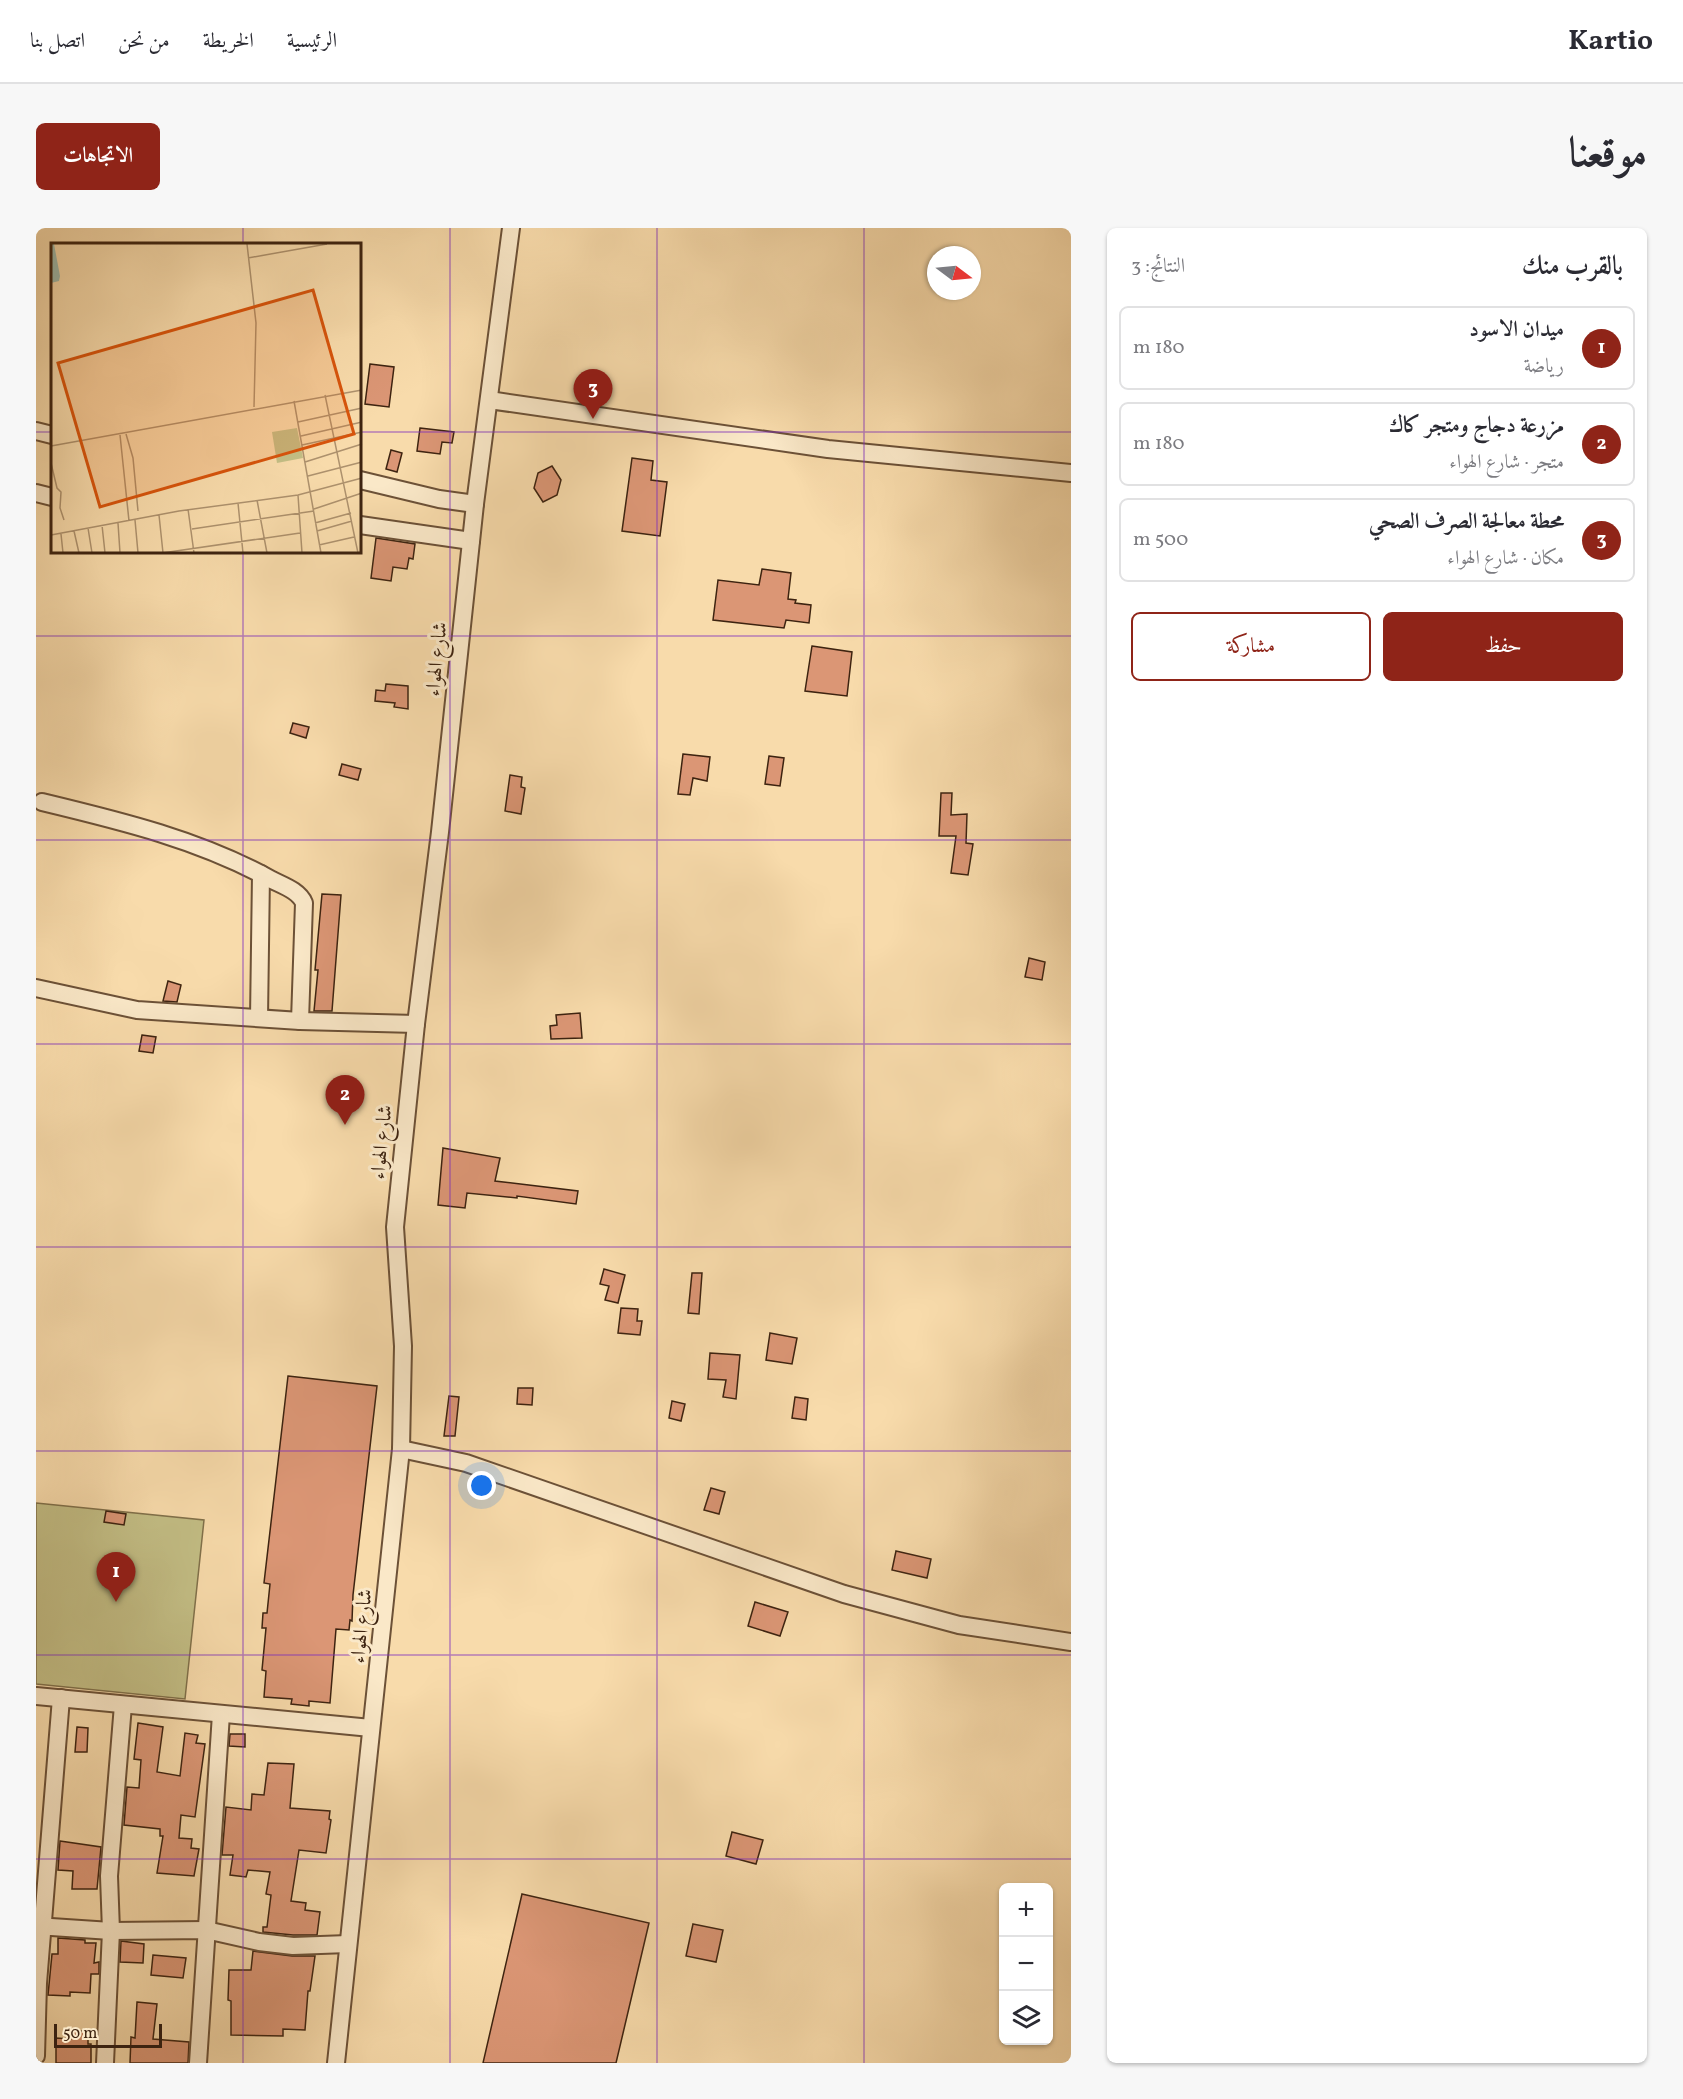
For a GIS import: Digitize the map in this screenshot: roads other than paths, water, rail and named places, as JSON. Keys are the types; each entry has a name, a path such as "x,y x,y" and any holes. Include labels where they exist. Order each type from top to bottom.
{"street":[{"name":"شارع الهواء","path":"336,2063 401,1449 403,1346 395,1227 475,504 511,228"},
{"path":"489,400 828,449 1071,473"},
{"path":"36,431 51,435"},
{"path":"362,480 439,499 475,504"},
{"path":"36,494 51,497"},
{"path":"362,525 471,541"},
{"path":"42,801 135,825 209,850 301,896 304,903 300,1022"},
{"path":"258,1018 261,874"},
{"path":"36,988 137,1010 300,1022 416,1024"},
{"path":"401,1449 466,1462 844,1594 959,1624 1071,1642"},
{"path":"36,1695 371,1728"},
{"path":"36,2056 39,1926 61,1698"},
{"path":"105,2063 111,1931 109,1876 123,1705"},
{"path":"198,2063 221,1714"},
{"path":"39,1926 111,1931 206,1930 259,1942 293,1946 348,1944"}],"place":[{"name":"محطة معالجة الصرف الصحي","path":"593,419"},
{"name":"مزرعة دجاج ومتجر كاك","path":"345,1125"},
{"name":"ميدان الاسود","path":"116,1602"}]}
